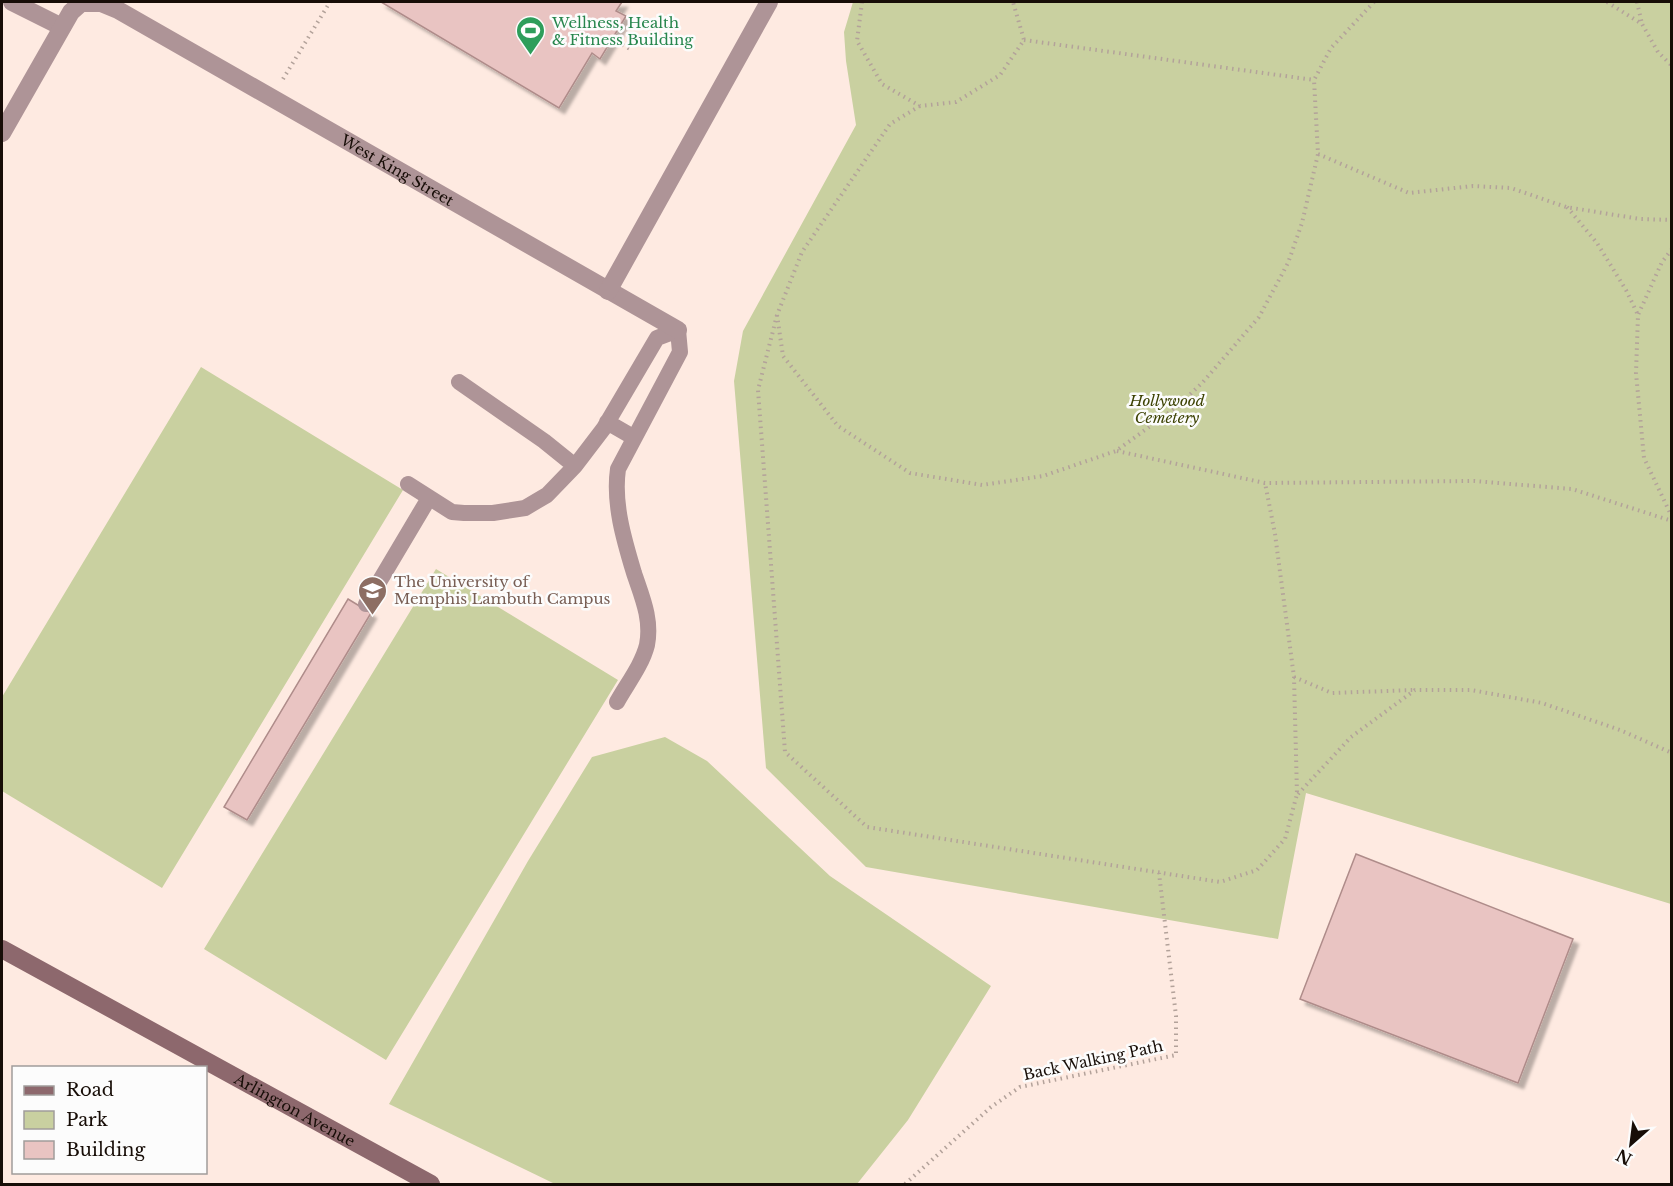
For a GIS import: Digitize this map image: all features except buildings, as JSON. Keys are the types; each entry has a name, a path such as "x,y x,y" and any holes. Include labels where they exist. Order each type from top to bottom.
{"street":[{"path":"2,134 62,27 12,2"},
{"path":"608,291 769,2"},
{"name":"West King Street","path":"62,27 71,12 81,3 100,3 118,10 678,330"},
{"name":"Arlington Avenue","path":"2,949 431,1185"}],"lane":[{"path":"408,484 452,512 493,513 525,508 547,495 575,466 607,422 657,338 678,330 680,352 618,469 616,485 619,512 649,625 646,647 640,662 616,702"},
{"path":"459,382 544,441 575,466"},
{"path":"607,422 633,437"},
{"path":"366,604 429,498"}],"path":[{"path":"272,98 330,2"},
{"path":"862,2 857,41 882,84 920,106"},
{"path":"1013,2 1024,40"},
{"path":"777,315 783,356 838,426 910,473 982,484 1043,476 1116,451 1178,406 1203,382 1259,317 1288,263 1302,224 1318,154 1314,80 1331,48 1374,2"},
{"path":"1607,2 1642,24"},
{"path":"1637,2 1642,24 1659,52 1671,66"},
{"path":"612,39 632,50"},
{"path":"1024,40 1000,75 956,102 920,106 890,124 802,252 777,315 758,390 785,752 867,827 1220,882 1257,870 1285,839 1298,794 1294,677 1275,534 1265,483"},
{"path":"1024,40 1314,80"},
{"path":"1318,154 1409,193 1473,186 1511,188 1566,207 1641,219 1671,220"},
{"path":"1566,207 1597,243 1626,290 1638,315"},
{"path":"1671,249 1662,262 1638,315 1636,372 1644,458 1671,519"},
{"path":"1116,451 1265,483 1474,481 1572,489 1671,519"},
{"path":"1294,677 1332,693 1471,690 1542,703 1620,730 1671,753"},
{"path":"1298,794 1351,737 1415,690"},
{"name":"Back Walking Path","path":"905,1185 991,1107 1020,1087 1176,1055 1176,1016 1159,873"}],"green space":[{"name":"Hollywood Cemetery","path":"853,2 1671,2 1671,904 1306,793 1278,939 866,867 766,768 734,381 743,331 856,125 844,32"},
{"path":"201,367 403,490 162,888 2,791 2,697"},
{"path":"436,569 618,680 386,1060 204,949"},
{"path":"665,737 707,761 830,876 991,986 908,1120 857,1184 555,1184 389,1104 528,861 592,757"}],"place":[{"name":"Wellness, Health & Fitness Building","path":"531,56"},
{"name":"The University of Memphis Lambuth Campus","path":"373,616"}]}
